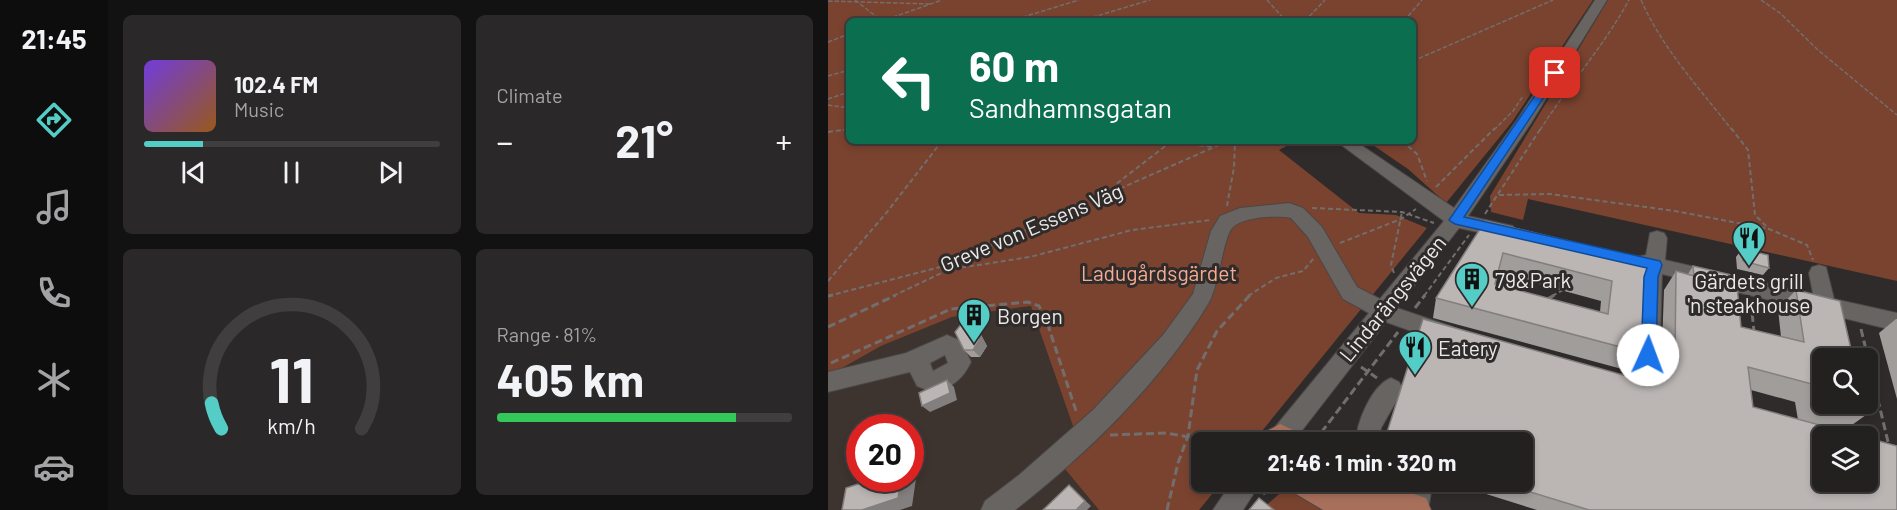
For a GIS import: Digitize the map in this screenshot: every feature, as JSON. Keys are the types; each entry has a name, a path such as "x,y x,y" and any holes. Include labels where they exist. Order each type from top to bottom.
{"main road":[{"path":"1325,492 1356,510"},
{"path":"1361,492 1415,510"}],"street":[{"name":"Lindarängsvägen","path":"1288,432 1344,358 1384,312 1455,220 1535,104 1601,0"},
{"path":"1348,144 1426,199 1440,206 1455,220 1527,236"},
{"path":"994,510 1028,484 1145,373 1191,316 1202,297 1222,225 1240,215 1289,210 1297,213 1315,232 1350,293 1404,322 1462,339"},
{"path":"1600,376 1634,386 1641,385 1648,374 1651,277 1655,265 1657,238"},
{"path":"1620,257 1897,322"},
{"path":"1820,273 1825,305"},
{"path":"828,382 910,362"},
{"path":"1369,432 1383,382"},
{"path":"1226,510 1249,492"},
{"path":"1415,510 1418,492"}],"path":[{"path":"855,0 878,18"},
{"path":"891,18 942,0"},
{"path":"1020,18 1078,0"},
{"path":"1090,18 1150,0"},
{"path":"1267,0 1283,18"},
{"path":"1308,18 1324,0"},
{"path":"1407,18 1422,0"},
{"path":"1416,60 1553,0"},
{"path":"1486,212 1566,89 1616,24 1629,0"},
{"path":"1641,0 1652,23 1674,56 1748,150 1755,215 1769,229"},
{"path":"1761,0 1897,115"},
{"path":"828,1 931,4"},
{"path":"828,42 846,34"},
{"path":"828,76 846,71"},
{"path":"828,99 846,93"},
{"path":"1426,199 1513,111 1525,93"},
{"path":"828,105 846,108"},
{"path":"828,132 846,129"},
{"path":"828,281 887,212 940,144"},
{"path":"1117,191 1116,184 1166,144"},
{"path":"1192,144 1215,147"},
{"name":"Greve von Essens Väg","path":"828,296 944,266 1222,144"},
{"path":"828,327 952,269 1030,257 1132,230 1222,225 1234,167 1235,144"},
{"path":"1406,144 1418,154 1427,179 1426,199"},
{"path":"1499,195 1550,194 1675,211 1769,229 1807,245 1820,273"},
{"path":"1289,210 1343,208 1402,212 1434,223"},
{"path":"1394,274 1391,265 1402,212"},
{"path":"1167,510 1178,464 1188,436 1197,370 1217,332 1247,297 1276,278 1303,271 1324,250 1411,214"},
{"path":"1322,432 1467,239 1470,245"},
{"path":"944,266 952,269"},
{"path":"1497,277 1513,293"},
{"path":"1750,287 1754,335"},
{"path":"1544,301 1563,290"},
{"path":"828,365 951,309 1028,302 1039,306 1046,319 1085,431 1125,436 1166,433 1191,437"},
{"path":"1857,313 1890,454"},
{"path":"1361,367 1383,382"}],"shaded area":[{"path":"1032,306 1080,444 1060,463 1099,510 828,510 828,376 881,346 952,317"}],"green space":[{"name":"Ladugårdsgärdet","path":"828,0 1593,0 1512,122 1446,203 1408,169 1371,144 1416,144 1416,18 846,18 846,144 1290,144 1279,150 1359,213 1396,215 1427,228 1261,432 1191,432 1191,492 1214,492 1199,510 1099,510 1060,463 1079,443 1031,306 952,317 881,346 828,376"},
{"path":"1608,0 1897,0 1897,281 1528,199 1523,220 1491,212 1490,196"},
{"path":"1281,492 1298,492 1325,510 1266,510 1263,508"}],"building":[{"path":"1485,221 1652,261 1647,354 1436,298","holes":["1503,253 1612,281 1608,314 1495,284"]},
{"path":"1742,249 1768,255 1769,268 1743,261"},
{"path":"1693,266 1736,276 1741,327 1804,342 1796,290 1840,301 1851,348 1812,348 1812,384 1748,367 1753,407 1823,426 1812,426 1812,492 1878,492 1878,441 1897,446 1897,510 1589,510 1530,492 1533,492 1533,432 1387,432 1423,319 1648,382 1665,376 1675,356 1676,271 1694,276"},
{"path":"962,323 972,324 980,339 973,350 964,350 955,332"},
{"path":"947,380 950,393 922,406 919,393"},
{"path":"1069,485 1085,501 1076,510 1043,510"},
{"path":"846,488 846,492 899,492 898,498 862,510 842,510"},
{"path":"1259,498 1274,510 1249,510"}],"place":[{"name":"Gärdets grill 'n steakhouse","path":"1749,267"},
{"name":"79&Park","path":"1472,308"},
{"name":"Borgen","path":"974,344"},
{"name":"Eatery","path":"1415,376"}],"route":[{"path":"1555,73 1455,220 1655,265 1651,277 1648,355"}]}
